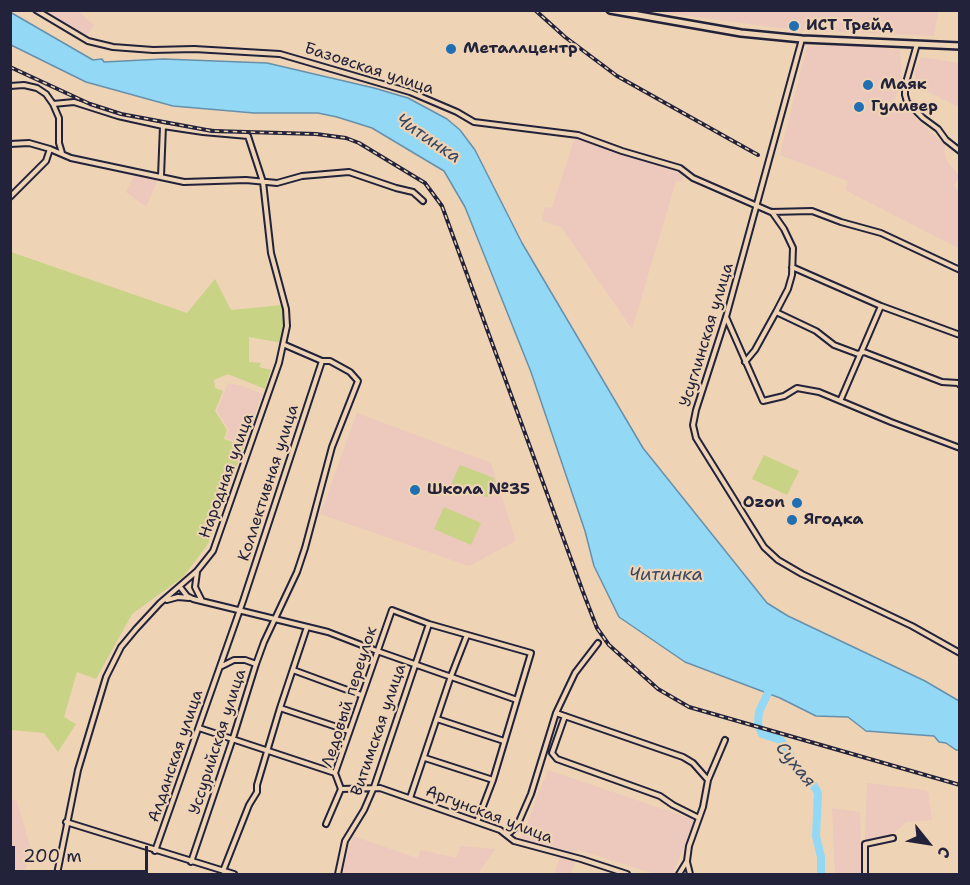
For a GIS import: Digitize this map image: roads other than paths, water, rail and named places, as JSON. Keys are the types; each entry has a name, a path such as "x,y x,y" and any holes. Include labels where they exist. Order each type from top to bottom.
{"main road":[{"path":"610,10 741,33 802,39 960,45"}],"street":[{"name":"Базовская улица","path":"36,10 88,41 113,47 280,54 410,92 457,112 474,122 578,135 680,168 693,178 771,212 812,211 881,233 960,270"},
{"name":"Усуглинская улица","path":"802,39 726,317 696,410 693,425 696,438 764,547 778,560 802,574 912,626 960,653"},
{"path":"917,44 905,86 907,102 938,129 946,140 960,150"},
{"path":"10,86 24,85 37,88 46,94 59,118 59,143 62,153"},
{"path":"53,104 74,102 118,116 163,126 161,176"},
{"name":"Народная улица","path":"57,874 78,770 106,677 122,647 136,629 197,571 213,551 285,345 287,326 285,309 271,253 262,182 248,136 163,126"},
{"path":"10,144 29,143 71,158 184,182 246,180 277,183 302,176 349,172 413,192 423,201"},
{"path":"10,197 46,161 50,149"},
{"path":"745,362 755,350 788,289 792,267 793,248 771,212"},
{"path":"792,267 881,306 960,335"},
{"path":"841,399 881,306"},
{"path":"776,312 816,332 834,345 858,354 864,352 942,382 959,382"},
{"path":"726,317 763,401 784,396 797,388 819,392 960,448"},
{"path":"285,345 322,361"},
{"name":"Уссурийская улица","path":"191,862 264,642 300,564 332,447 358,381 350,372 330,361 322,361"},
{"name":"Коллективная улица","path":"220,668 322,361"},
{"path":"197,571 195,587 202,602"},
{"path":"180,587 187,596 193,599 328,632 517,700"},
{"path":"163,601 178,597 193,599"},
{"name":"Ледовый переулок","path":"327,824 340,789 335,773 392,610 429,624"},
{"path":"429,624 531,653 493,780 477,822"},
{"name":"Витимская улица","path":"338,874 345,841 364,810 374,787 429,624"},
{"path":"223,871 249,805 257,792 267,750 308,627"},
{"path":"410,798 466,635"},
{"path":"507,835 517,826 531,794 556,714 575,673 598,643"},
{"path":"220,668 234,660 245,660 256,664"},
{"name":"Алданская улица","path":"155,851 220,668"},
{"path":"293,670 362,695"},
{"path":"280,708 349,731"},
{"path":"556,714 683,757 693,763 708,780"},
{"path":"566,716 552,753 557,759 660,796 673,806 699,818"},
{"path":"437,719 504,741"},
{"path":"199,728 335,773"},
{"path":"690,874 687,861 689,846 704,807 708,780 725,740"},
{"path":"424,758 493,780"},
{"name":"Аргунская улица","path":"340,789 374,787 500,830 514,841 627,874"},
{"path":"66,822 234,874"},
{"path":"865,874 865,844 893,838"},
{"path":"679,874 687,861"}],"water":[{"name":"Читинка","path":"10,12 93,60 102,59 104,62 163,59 267,63 408,98 447,119 460,130 475,150 522,243 643,448 767,603 788,616 925,681 959,701 959,750 939,742 934,736 866,731 848,717 816,716 780,698 685,662 619,617 594,566 585,531 531,372 465,207 444,171 372,128 337,117 318,113 254,113 173,106 86,82 11,45"}],"waterway":[{"name":"Сухая","path":"772,684 759,712 758,724 762,734 781,740 796,768 818,793 816,836 821,857 821,874"}],"railway":[{"path":"535,10 565,37 617,76 758,155"},
{"path":"10,67 90,104 121,114 212,131 316,134 346,138 359,143 425,183 442,206 583,592 597,628 609,645 658,689 689,707 960,785"}],"place":[{"name":"ИСТ Трейд","path":"794,26"},
{"name":"Металлцентр","path":"451,49"},
{"name":"Маяк","path":"868,85"},
{"name":"Гуливер","path":"859,107"},
{"name":"Школа №35","path":"415,490"},
{"name":"Ozon","path":"797,503"},
{"name":"Ягодка","path":"792,520"}]}
